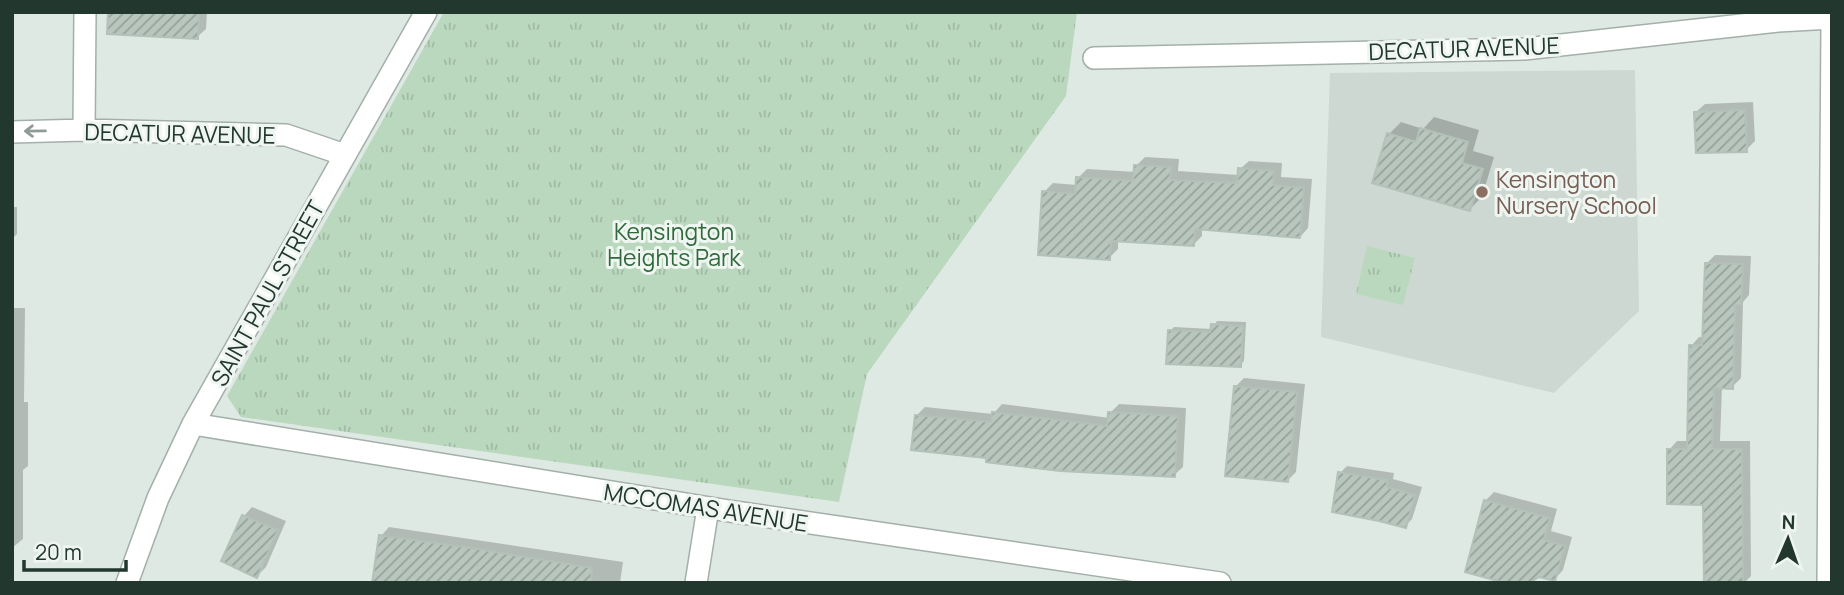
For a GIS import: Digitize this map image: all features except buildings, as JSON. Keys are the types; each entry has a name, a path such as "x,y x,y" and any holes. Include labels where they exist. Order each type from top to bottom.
{"street":[{"path":"84,130 85,12"},
{"name":"SAINT PAUL STREET","path":"127,583 158,498 193,424 426,12"},
{"name":"DECATUR AVENUE","path":"1094,58 1524,49 1778,21 1832,18"},
{"path":"1828,583 1832,25"},
{"name":"DECATUR AVENUE","path":"12,132 84,130 286,135 345,155"},
{"name":"MCCOMAS AVENUE","path":"193,424 708,508 1220,583"},
{"path":"696,583 708,508"}],"shaded area":[{"name":"Kensington Nursery School","path":"1635,70 1639,311 1554,393 1321,337 1330,73"}],"green space":[{"name":"Kensington Heights Park","path":"444,12 1077,12 1066,96 867,374 839,502 241,417 227,396"},
{"path":"1367,246 1415,258 1403,305 1356,294"}],"place":[{"name":"Kensington Nursery School","path":"1482,192"}]}
